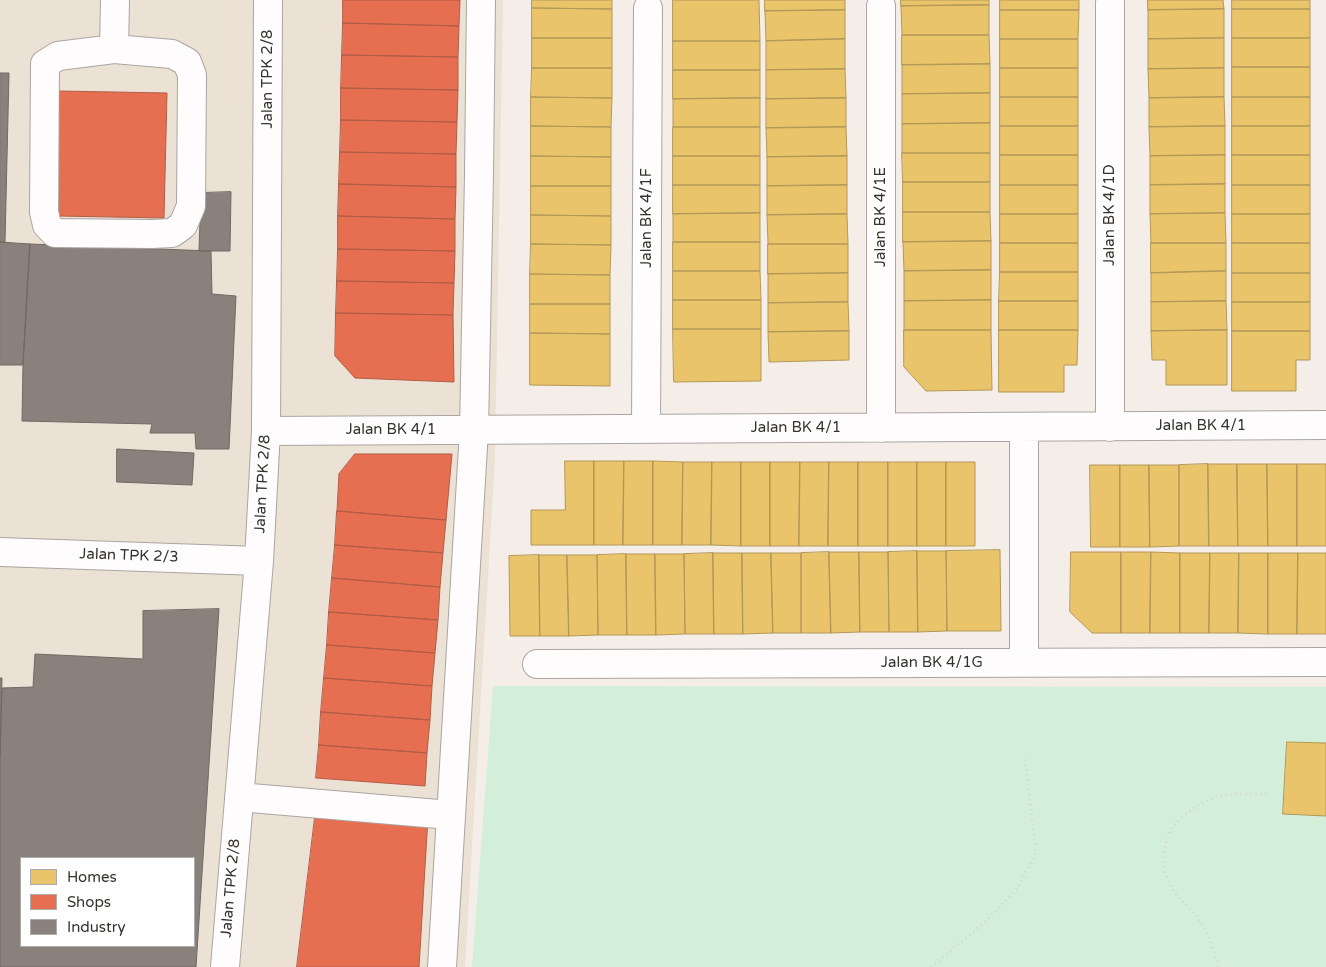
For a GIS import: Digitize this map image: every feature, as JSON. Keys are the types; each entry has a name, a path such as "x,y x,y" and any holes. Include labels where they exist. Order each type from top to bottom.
{"street":[{"path":"114,49 115,0"},
{"name":"Jalan TPK 2/8","path":"225,967 259,561 266,431 268,0"},
{"path":"442,967 474,430 481,0"},
{"name":"Jalan BK 4/1D","path":"1110,3 1110,427"},
{"name":"Jalan BK 4/1E","path":"881,6 881,428"},
{"name":"Jalan BK 4/1F","path":"646,429 648,8"},
{"path":"114,49 172,54 187,62 192,76 191,206 183,225 172,233 55,233 47,225 44,212 44,64 58,56 114,49"},
{"name":"Jalan BK 4/1","path":"266,431 1326,425"},
{"path":"1024,427 1024,662"},
{"name":"Jalan TPK 2/3","path":"0,552 259,561"},
{"name":"Jalan BK 4/1G","path":"537,664 1326,662"},
{"path":"239,797 450,815"}],"path":[{"path":"932,967 984,922 1018,889 1036,852 1026,759"},
{"path":"1218,967 1212,945 1200,920 1178,899 1166,875 1163,853 1172,828 1193,809 1216,798 1242,794 1270,794"}],"shaded area":[{"path":"0,0 503,0 495,458 465,967 0,967"}],"green space":[{"path":"493,686 1326,687 1326,967 472,967"}],"building: Homes":[{"path":"532,0 612,0 612,9 532,8"},
{"path":"673,0 759,0 760,41 673,41"},
{"path":"765,0 845,0 845,10 765,11"},
{"path":"901,0 989,0 989,5 901,6"},
{"path":"1000,0 1079,0 1079,10 1000,10"},
{"path":"1148,0 1223,0 1224,9 1148,10"},
{"path":"1232,0 1310,0 1310,9 1232,9"},
{"path":"989,5 989,35 902,35 901,6"},
{"path":"532,8 612,9 612,38 532,38"},
{"path":"1224,9 1224,38 1148,39 1148,10"},
{"path":"1232,9 1310,9 1310,38 1232,38"},
{"path":"845,10 845,39 766,41 765,11"},
{"path":"1000,10 1079,10 1078,39 1000,39"},
{"path":"902,35 989,35 990,64 902,65"},
{"path":"532,38 612,38 612,68 532,68"},
{"path":"1224,38 1224,68 1148,69 1148,39"},
{"path":"1232,38 1310,38 1310,67 1232,67"},
{"path":"845,39 845,69 766,70 766,41"},
{"path":"1000,39 1078,39 1078,68 1000,68"},
{"path":"673,41 760,41 760,70 673,70"},
{"path":"990,64 990,93 902,94 902,65"},
{"path":"1232,67 1310,67 1310,97 1232,97"},
{"path":"532,68 612,68 612,98 531,97"},
{"path":"1000,68 1078,68 1078,97 1000,97"},
{"path":"1224,68 1224,97 1149,98 1148,69"},
{"path":"845,69 846,98 766,99 766,70"},
{"path":"673,70 760,70 760,98 673,99"},
{"path":"990,93 990,123 902,124 902,94"},
{"path":"531,97 612,98 611,127 531,126"},
{"path":"1000,97 1078,97 1078,126 1000,126"},
{"path":"1224,97 1225,126 1149,127 1149,98"},
{"path":"1232,97 1310,97 1310,126 1232,126"},
{"path":"760,98 760,127 673,127 673,99"},
{"path":"846,98 846,127 766,128 766,99"},
{"path":"990,123 990,153 902,153 902,124"},
{"path":"531,126 611,127 611,157 531,156"},
{"path":"1000,126 1078,126 1078,155 1000,155"},
{"path":"1225,126 1225,155 1150,156 1149,127"},
{"path":"1232,126 1310,126 1310,155 1232,155"},
{"path":"673,127 760,127 760,156 673,156"},
{"path":"846,127 847,156 767,157 766,128"},
{"path":"902,153 990,153 990,182 903,182"},
{"path":"1000,155 1078,155 1078,185 1000,185"},
{"path":"1225,155 1225,184 1150,185 1150,156"},
{"path":"1232,155 1310,155 1310,185 1232,185"},
{"path":"531,156 611,157 611,186 531,186"},
{"path":"673,156 760,156 760,185 673,185"},
{"path":"847,156 847,185 767,186 767,157"},
{"path":"903,182 990,182 990,212 903,212"},
{"path":"1225,184 1225,213 1150,214 1150,185"},
{"path":"673,185 760,185 760,213 673,214"},
{"path":"847,185 847,214 767,215 767,186"},
{"path":"1000,185 1078,185 1078,214 1000,214"},
{"path":"1232,185 1310,185 1310,214 1232,214"},
{"path":"531,186 611,186 611,216 531,215"},
{"path":"903,212 990,212 991,241 903,242"},
{"path":"760,213 760,242 673,242 673,214"},
{"path":"1225,213 1226,243 1151,243 1150,214"},
{"path":"847,214 848,244 768,244 767,215"},
{"path":"1000,214 1078,214 1078,243 1000,243"},
{"path":"1232,214 1310,214 1310,243 1232,243"},
{"path":"531,215 611,216 611,245 531,244"},
{"path":"991,241 991,270 904,271 903,242"},
{"path":"673,242 760,242 760,271 673,271"},
{"path":"1000,243 1078,243 1078,272 1000,272"},
{"path":"1151,243 1226,243 1226,271 1151,273"},
{"path":"1232,243 1310,243 1310,273 1232,273"},
{"path":"531,244 611,245 610,275 530,274"},
{"path":"768,244 848,244 848,273 768,274"},
{"path":"991,270 991,300 904,301 904,271"},
{"path":"673,271 760,271 761,300 673,300"},
{"path":"1226,271 1226,301 1151,302 1151,273"},
{"path":"1000,272 1078,272 1078,301 999,301"},
{"path":"848,273 848,302 768,303 768,274"},
{"path":"1232,273 1310,273 1310,302 1232,302"},
{"path":"530,274 610,275 610,304 530,304"},
{"path":"673,300 761,300 761,329 673,329"},
{"path":"991,300 991,330 904,330 904,301"},
{"path":"999,301 1078,301 1078,330 999,330"},
{"path":"1226,301 1227,330 1151,331 1151,302"},
{"path":"848,302 849,331 768,332 768,303"},
{"path":"1232,302 1310,302 1310,331 1232,331"},
{"path":"530,304 610,304 610,334 530,333"},
{"path":"673,329 761,329 761,381 674,382"},
{"path":"904,330 991,330 992,390 926,391 904,367"},
{"path":"999,330 1078,330 1077,365 1064,365 1064,392 999,392"},
{"path":"1227,330 1227,385 1166,385 1166,360 1152,360 1151,331"},
{"path":"849,331 849,360 769,362 768,332"},
{"path":"1232,331 1310,331 1310,360 1296,360 1296,391 1232,391"},
{"path":"530,333 610,334 610,386 530,385"},
{"path":"565,461 594,461 594,545 531,545 531,510 565,510"},
{"path":"594,461 624,461 623,545 594,545"},
{"path":"624,461 653,461 653,545 623,545"},
{"path":"653,461 683,462 682,545 653,545"},
{"path":"683,462 712,462 711,545 682,545"},
{"path":"712,462 741,462 741,546 711,545"},
{"path":"741,462 770,462 770,546 741,546"},
{"path":"770,462 800,462 799,546 770,546"},
{"path":"800,462 829,462 828,546 799,546"},
{"path":"829,462 858,462 858,546 828,546"},
{"path":"858,462 888,462 888,546 858,546"},
{"path":"888,462 917,462 917,546 888,546"},
{"path":"917,462 946,462 946,546 917,546"},
{"path":"946,462 975,462 975,546 946,546"},
{"path":"1208,464 1209,546 1179,546 1179,465"},
{"path":"1208,464 1237,464 1238,546 1209,546"},
{"path":"1237,464 1267,464 1268,546 1238,546"},
{"path":"1267,464 1297,464 1297,546 1268,546"},
{"path":"1297,464 1326,464 1326,546 1297,546"},
{"path":"1090,465 1120,465 1120,547 1091,547"},
{"path":"1120,465 1149,465 1150,547 1120,547"},
{"path":"1149,465 1179,465 1179,546 1150,547"},
{"path":"1000,550 1001,631 947,631 946,551"},
{"path":"917,551 946,551 947,631 918,632"},
{"path":"917,551 918,632 889,632 888,552"},
{"path":"829,552 859,552 860,632 831,633"},
{"path":"829,552 831,633 801,633 801,553"},
{"path":"859,552 888,552 889,632 860,632"},
{"path":"1071,552 1121,552 1121,633 1092,633 1070,612"},
{"path":"1121,552 1151,552 1150,633 1121,633"},
{"path":"1151,552 1180,553 1180,633 1150,633"},
{"path":"713,553 742,553 743,634 714,634"},
{"path":"713,553 714,634 685,634 684,554"},
{"path":"742,553 771,553 773,633 743,634"},
{"path":"771,553 801,553 801,633 773,633"},
{"path":"1180,553 1210,553 1209,633 1180,633"},
{"path":"1210,553 1239,553 1238,633 1209,633"},
{"path":"1239,553 1268,553 1268,634 1238,633"},
{"path":"1268,553 1298,553 1297,634 1268,634"},
{"path":"1298,553 1326,553 1326,634 1297,634"},
{"path":"626,554 655,554 656,635 627,635"},
{"path":"626,554 627,635 598,635 597,555"},
{"path":"655,554 684,554 685,634 656,635"},
{"path":"539,555 540,636 510,636 509,556"},
{"path":"539,555 567,555 569,636 540,636"},
{"path":"567,555 597,555 598,635 569,636"},
{"path":"1287,742 1326,743 1326,816 1283,814"}],"building: Shops":[{"path":"343,0 460,0 459,26 343,23"},
{"path":"343,23 459,26 458,57 342,55"},
{"path":"342,55 458,57 458,90 341,88"},
{"path":"341,88 458,90 457,122 341,120"},
{"path":"60,91 167,93 164,218 58,216"},
{"path":"341,120 457,122 456,154 340,152"},
{"path":"340,152 456,154 456,187 339,184"},
{"path":"339,184 456,187 455,219 338,216"},
{"path":"338,216 455,219 455,251 338,249"},
{"path":"338,249 455,251 454,283 337,281"},
{"path":"337,281 454,283 453,315 336,313"},
{"path":"336,313 453,315 454,382 355,378 335,356"},
{"path":"355,454 452,454 446,520 337,511 339,474"},
{"path":"337,511 446,520 443,553 335,545"},
{"path":"335,545 443,553 440,587 332,578"},
{"path":"332,578 440,587 438,620 329,612"},
{"path":"329,612 438,620 435,653 327,645"},
{"path":"327,645 435,653 432,686 324,678"},
{"path":"324,678 432,686 430,720 321,712"},
{"path":"321,712 430,720 427,753 319,745"},
{"path":"319,745 427,753 425,786 316,778"},
{"path":"316,809 428,817 419,967 297,967"}],"building: Industry":[{"path":"0,73 9,73 5,242 0,242"},
{"path":"231,192 230,251 199,251 201,193"},
{"path":"0,242 30,244 23,365 0,365"},
{"path":"30,244 211,251 212,294 236,296 229,449 196,449 195,433 150,433 152,424 22,421 23,365"},
{"path":"117,449 194,453 192,485 117,482"},
{"path":"219,609 196,967 0,967 0,755 2,688 33,687 35,654 143,659 143,611"},
{"path":"0,678 2,678 0,755"}]}
